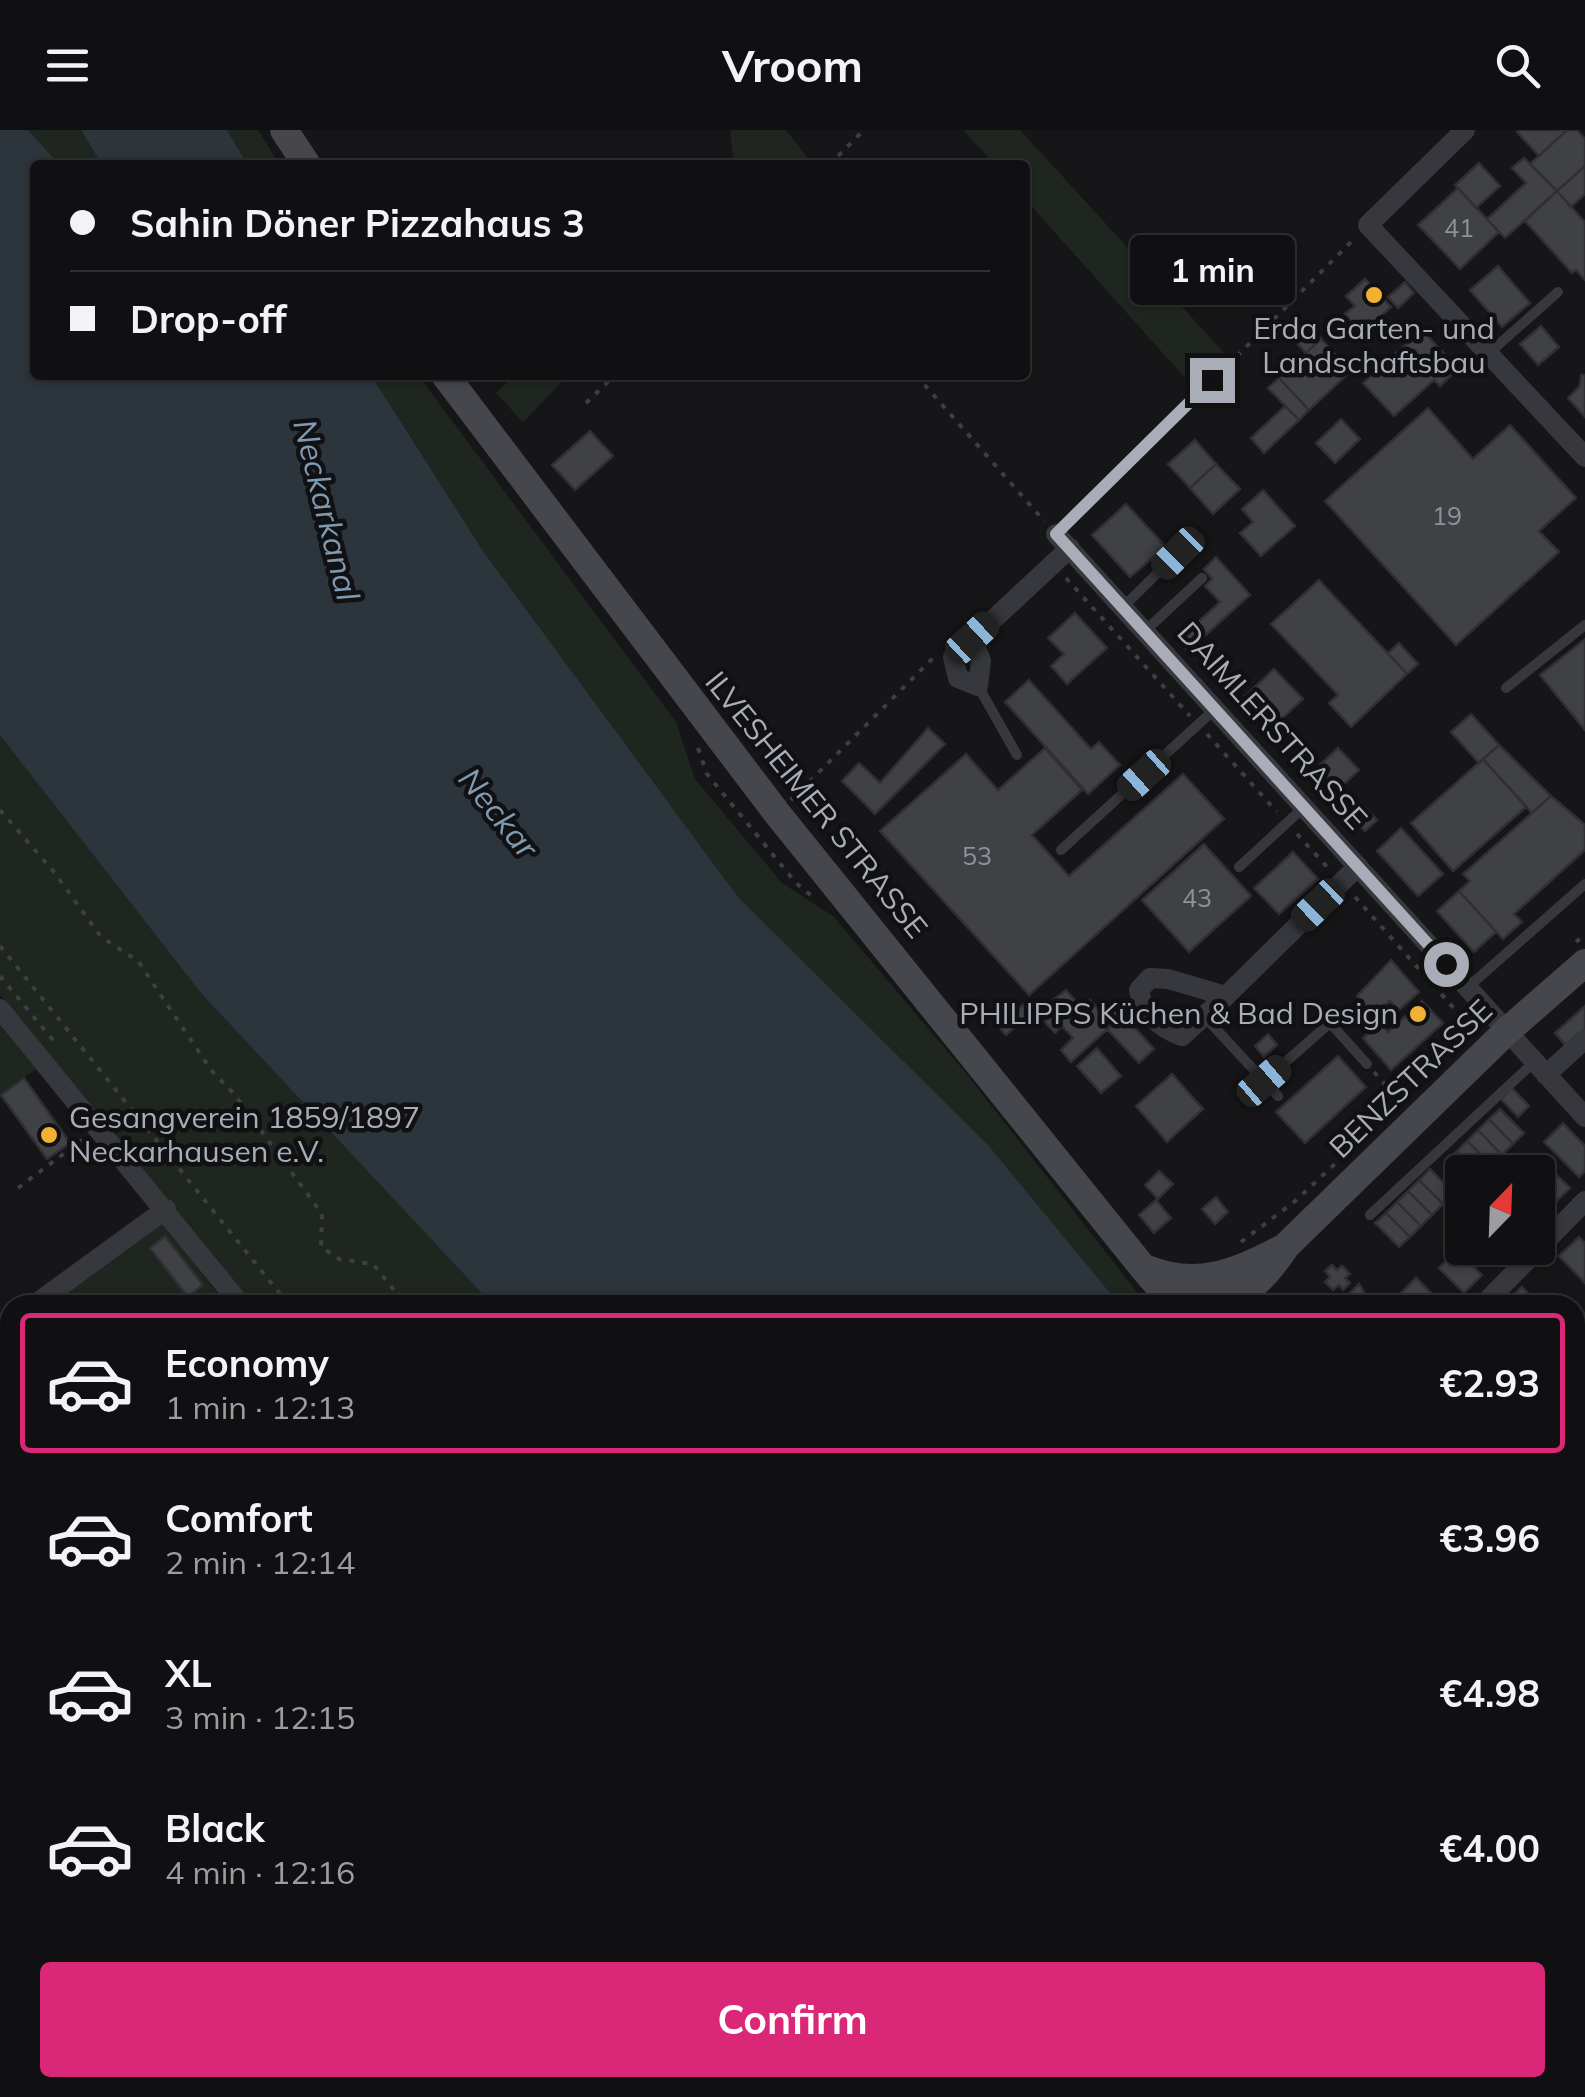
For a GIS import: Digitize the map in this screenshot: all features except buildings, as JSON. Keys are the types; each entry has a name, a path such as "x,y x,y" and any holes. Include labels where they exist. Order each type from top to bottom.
{"main road":[{"path":"284,130 303,160"},
{"name":"ILVESHEIMER STRASSE","path":"449,380 776,812 1144,1268"},
{"name":"BENZSTRASSE","path":"1224,1295 1257,1284 1286,1246 1507,1031 1585,963"},
{"name":"BENZSTRASSE","path":"1144,1268 1180,1280 1199,1295"}],"street":[{"path":"1464,130 1368,225 1585,457"},
{"path":"972,638 981,661 978,686 958,678 952,657 972,638 1053,564 1063,541"},
{"name":"DAIMLERSTRASSE","path":"1063,541 1585,1118"},
{"name":"DAIMLERSTRASSE","path":"1206,1017 1358,866"},
{"path":"1206,1017 1182,1036 1165,1030 1141,1005 1139,990 1150,978 1168,979 1226,996"},
{"path":"0,1010 234,1295"},
{"path":"1540,1068 1585,1039"},
{"path":"1492,1295 1585,1201"},
{"path":"48,1295 166,1209"}],"lane":[{"path":"1488,354 1558,292"},
{"path":"1063,541 1229,363"},
{"path":"1123,606 1178,553"},
{"path":"1145,631 1202,578"},
{"path":"1506,688 1585,625"},
{"path":"978,686 1016,755"},
{"path":"1061,850 1216,709"},
{"path":"1240,867 1304,806"},
{"path":"1467,988 1585,884"},
{"path":"1206,1017 1278,1096"},
{"path":"1264,1081 1330,1023 1367,1064"},
{"path":"1370,1214 1540,1068"}],"path":[{"path":"834,160 864,130"},
{"path":"1229,363 1368,225"},
{"path":"586,404 610,380"},
{"path":"920,380 1063,541"},
{"path":"1053,564 1476,1032"},
{"path":"776,812 934,655 952,657"},
{"path":"0,810 54,872 101,937 138,962 211,1070 235,1096 322,1214 321,1247 339,1259 372,1264 398,1295"},
{"path":"0,946 281,1295"},
{"path":"1367,1064 1401,1102"},
{"path":"18,1188 100,1128"}],"shaded area":[{"path":"28,130 81,130 99,160 55,160"},
{"path":"227,130 258,130 277,160 245,160"},
{"path":"730,130 786,130 809,160 735,160"},
{"path":"963,130 1020,130 1226,355 1194,388 1030,205 1030,160 990,160"},
{"path":"374,380 422,380 676,722 695,779 782,883 833,916 965,1072 1139,1295 1112,1295 989,1146 738,897 483,551"},
{"path":"509,380 564,380 523,422 496,393"},
{"path":"0,398 906,1295 243,1295 0,995"},
{"path":"0,1025 36,1069 0,1095"},
{"path":"158,1215 218,1295 53,1295"}],"water":[{"path":"0,130 28,130 55,160 30,160 30,380 374,380 483,551 738,897 989,1146 1112,1295 484,1295 201,993 0,735"},
{"path":"81,130 227,130 245,160 99,160"}],"place":[{"name":"Erda Garten- und Landschaftsbau","path":"1374,295"},
{"name":"PHILIPPS Küchen & Bad Design","path":"1418,1014"},
{"name":"Gesangverein 1859/1897 Neckarhausen e.V.","path":"49,1135"}],"route":[{"path":"1212,380 1056,534 1446,964"}],"water label":[{"name":"Neckarkanal","path":"326,510"},
{"name":"Neckar","path":"498,813"}]}
